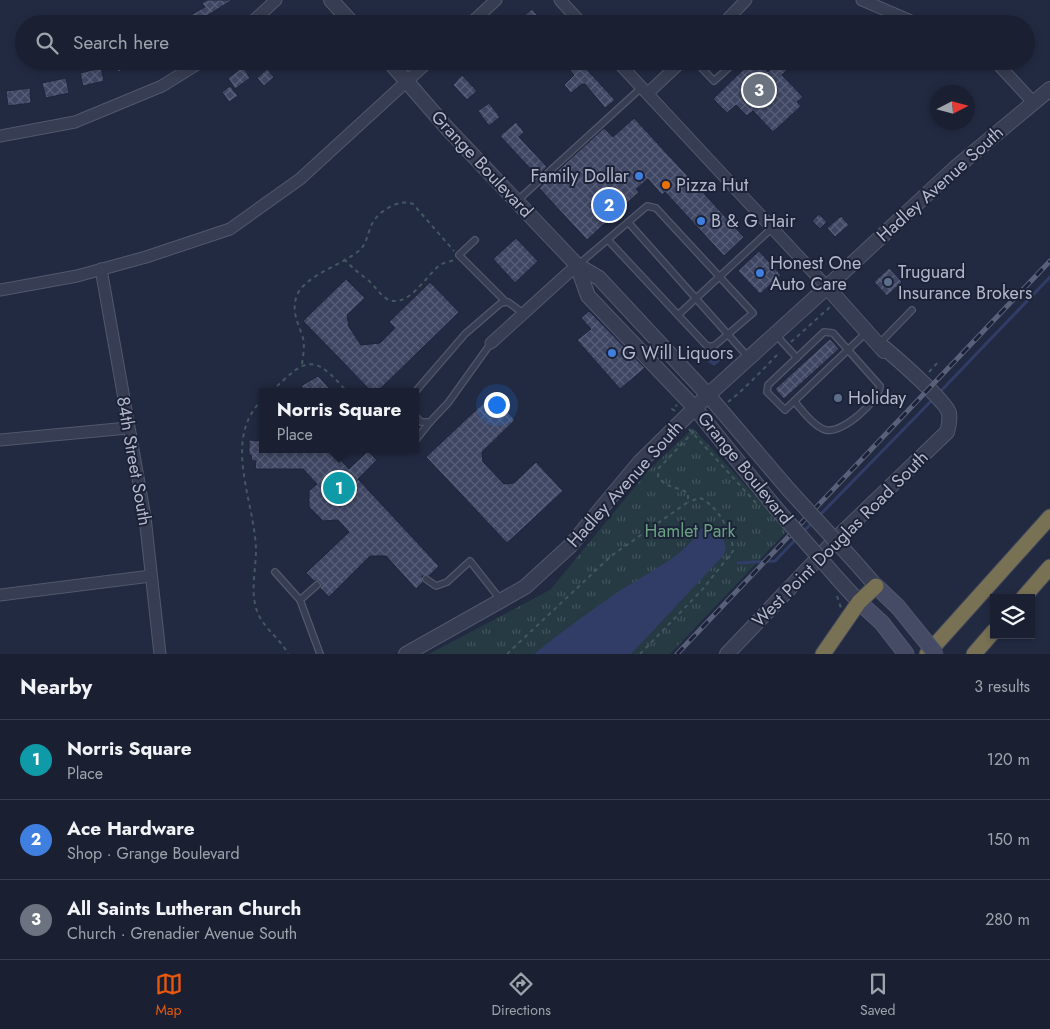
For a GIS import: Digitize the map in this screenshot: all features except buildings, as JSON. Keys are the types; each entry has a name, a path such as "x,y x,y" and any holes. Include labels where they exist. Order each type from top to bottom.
{"highway":[{"path":"927,654 1050,517"},
{"path":"1026,594 1050,567"},
{"path":"823,654 859,602 876,586"},
{"path":"974,654 990,636"}],"main road":[{"path":"876,586 898,607 936,654"},
{"path":"859,602 882,623 906,654"}],"street":[{"path":"260,15 276,0"},
{"path":"331,0 345,15"},
{"path":"480,15 496,0"},
{"path":"560,0 574,15"},
{"path":"732,15 746,0"},
{"path":"862,0 897,15"},
{"path":"0,136 75,122 162,86 188,70"},
{"name":"Grange Boulevard","path":"397,70 577,265 599,278 708,394 789,490 876,586"},
{"path":"0,290 101,269 230,229 300,179 420,70"},
{"path":"626,70 868,331 896,368 942,418 949,423"},
{"path":"645,90 671,70"},
{"path":"1003,70 1033,102"},
{"name":"Hadley Avenue South","path":"406,654 525,587 570,546 639,463 694,407 827,287 954,168 1050,89"},
{"path":"491,343 577,265"},
{"name":"Grange Boulevard","path":"577,265 588,296 694,407 775,507 859,602"},
{"name":"84th Street South","path":"101,269 145,517 160,654"},
{"path":"879,344 902,362 948,411 949,423"},
{"name":"West Point Douglas Road South","path":"727,654 841,534 947,432 949,423"},
{"path":"0,440 128,428"},
{"path":"0,595 151,576"}],"lane":[{"path":"704,70 714,81 726,70"},
{"path":"517,201 645,90"},
{"path":"577,265 647,206 656,208 718,278 753,313 714,346 707,346 608,240"},
{"path":"628,222 729,334 748,358"},
{"path":"678,314 772,228"},
{"path":"475,240 458,255 505,301 523,314"},
{"path":"419,388 466,334 505,301"},
{"path":"879,344 912,310"},
{"path":"794,401 820,427 832,430 854,419 876,396 880,386 873,377 848,350 833,333 824,332 768,385 767,392 785,410 794,401 848,350 868,331"},
{"path":"775,334 797,358"},
{"path":"419,436 448,403 491,343"},
{"path":"419,420 421,422 430,422"},
{"path":"426,579 436,586 443,585 470,561 502,601"},
{"path":"274,572 300,600 320,654"},
{"path":"300,600 317,585"}],"path":[{"path":"275,388 302,364 303,338 294,319 298,293 309,282 360,249 372,222 398,202 406,201 413,204 458,255 454,260 441,264 408,297 400,301 390,300 382,295 369,280 354,271 344,260"},
{"path":"720,409 736,398 746,384 838,299"},
{"path":"921,382 939,361"},
{"path":"302,364 321,366 329,371 344,388"},
{"path":"259,403 253,408 248,421 241,458 255,531 254,596 260,620 278,638 288,654"},
{"path":"688,502 688,493 662,483 658,476 659,468 688,435 705,421"},
{"path":"507,654 611,556 688,502 700,498 709,503 730,534 733,551 702,590 640,654"}],"green space":[{"name":"Hamlet Park","path":"693,428 787,531 670,654 429,654 550,590 648,471"}],"water":[{"path":"731,349 730,353 714,366 707,361"},
{"path":"706,527 712,533 722,534 726,549 723,556 631,654 534,654 607,599 685,548 700,529"}],"waterway":[{"path":"939,393 1050,277"},
{"path":"818,517 934,398"},
{"path":"802,533 814,521"},
{"path":"738,563 775,561 798,537"}],"railway":[{"path":"677,654 1050,261"}],"place":[{"name":"All Saints Lutheran Church","path":"759,90"},
{"name":"Family Dollar","path":"639,176"},
{"name":"Pizza Hut","path":"666,185"},
{"name":"Ace Hardware","path":"609,205"},
{"name":"B & G Hair","path":"701,221"},
{"name":"Honest One Auto Care","path":"760,273"},
{"name":"Truguard Insurance Brokers","path":"888,282"},
{"name":"G Will Liquors","path":"612,353"},
{"name":"Holiday","path":"838,398"},
{"name":"Norris Square","path":"339,488"}]}
